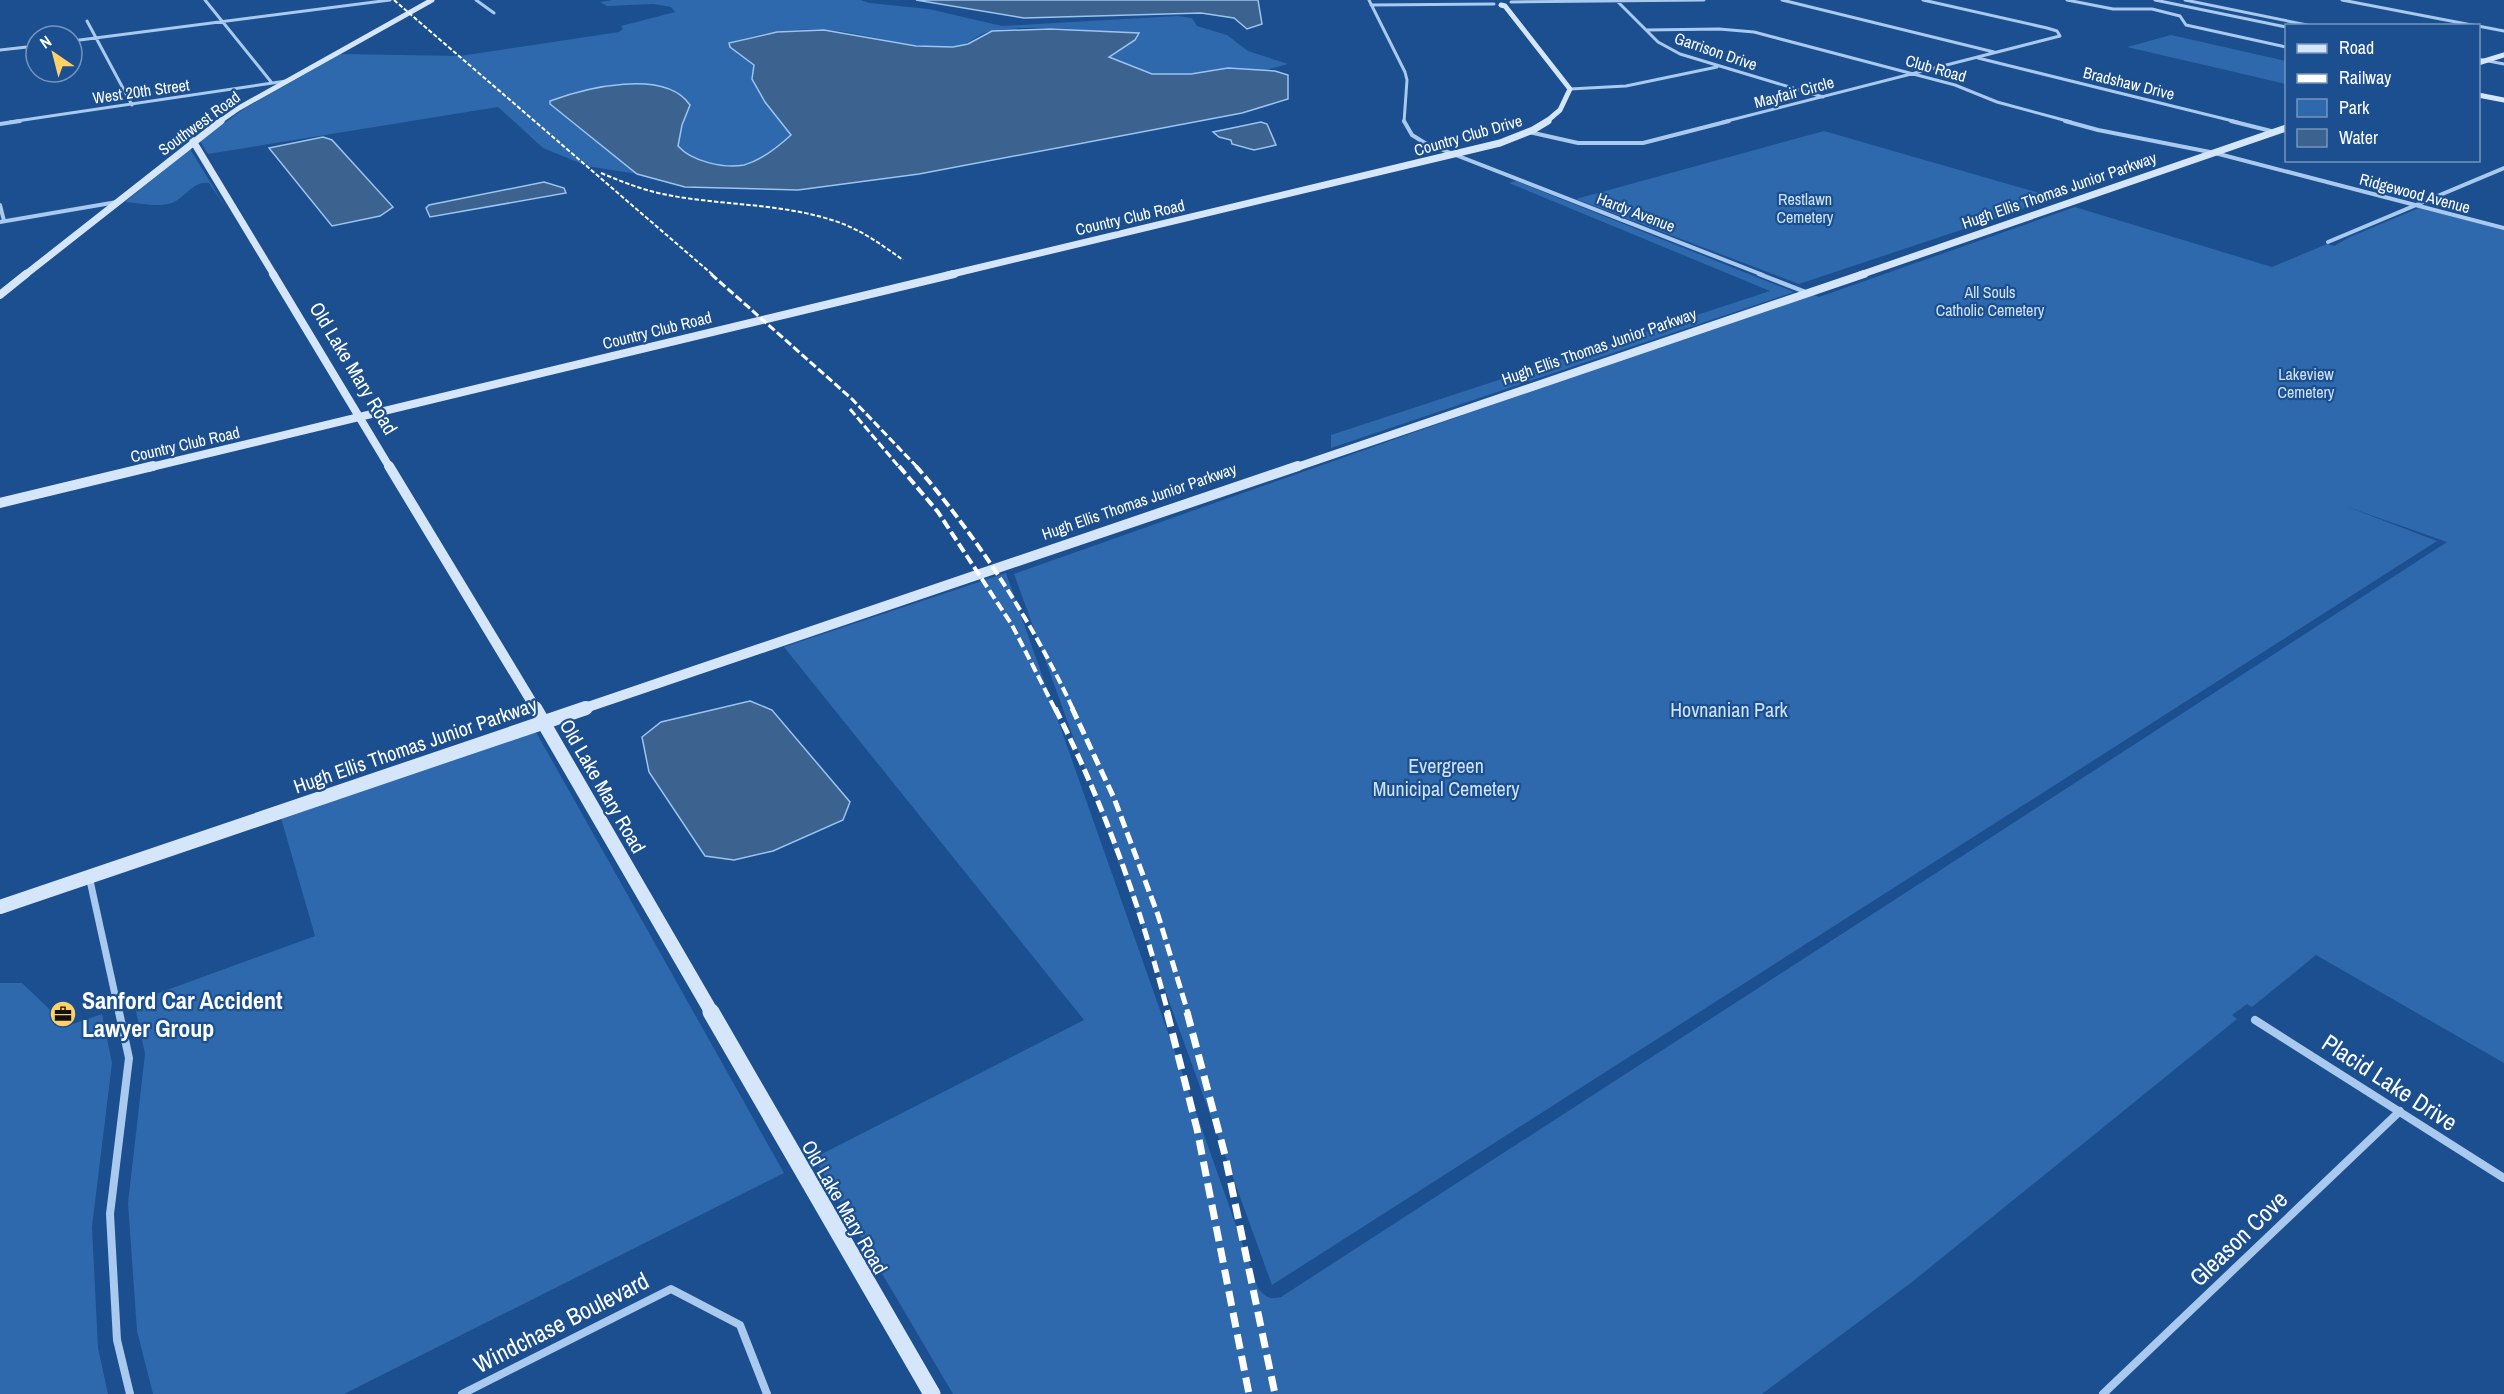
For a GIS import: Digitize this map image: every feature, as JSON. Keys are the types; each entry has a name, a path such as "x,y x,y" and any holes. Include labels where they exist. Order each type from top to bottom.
{"street":[{"path":"205,0 272,84"},
{"path":"84,39 390,0"},
{"name":"Southwest Road","path":"0,295 193,141 239,108 432,0"},
{"path":"476,0 494,13"},
{"name":"Hardy Avenue","path":"1369,0 1405,72 1407,80 1404,124 1412,135 1425,143 1808,293"},
{"path":"1371,5 1704,0"},
{"path":"1782,0 1997,53"},
{"name":"Mayfair Circle","path":"1528,132 1578,143 1643,143 2056,38 2060,33 1923,0"},
{"path":"2067,0 2113,9 2159,10 2175,14 2184,19 2186,25 2285,47"},
{"path":"2155,0 2285,27"},
{"path":"2185,0 2302,24"},
{"path":"2342,0 2468,24"},
{"name":"Garrison Drive","path":"1617,1 1667,48 1718,66 1824,97"},
{"path":"2159,10 2193,2"},
{"path":"1502,3 1570,89 1598,90 1629,87 1718,66"},
{"path":"2175,14 2209,5"},
{"path":"87,21 132,105"},
{"path":"2480,26 2504,31"},
{"name":"Club Road","path":"1647,30 1719,29 1755,32 1955,84 1997,102 2098,130 2215,153"},
{"path":"0,50 24,47"},
{"path":"2486,61 2504,55"},
{"name":"Bradshaw Drive","path":"1977,58 2275,132"},
{"path":"2480,61 2504,64"},
{"name":"West 20th Street","path":"0,124 286,81"},
{"name":"Country Club Drive","path":"1322,187 1500,143 1528,132 1553,118 1563,108 1570,89"},
{"path":"2480,95 2504,100"},
{"name":"Hugh Ellis Thomas Junior Parkway","path":"0,907 1808,293 2285,128"},
{"name":"Old Lake Mary Road","path":"193,141 544,722 932,1394"},
{"name":"Ridgewood Avenue","path":"2215,153 2504,228"},
{"path":"2328,242 2498,170 2504,170"},
{"name":"Country Club Road","path":"0,503 1322,187"},
{"path":"0,206 2,221 118,202"},
{"path":"89,875 129,1058 110,1214 117,1340 130,1394"},
{"name":"Placid Lake Drive","path":"2255,1020 2504,1178"},
{"name":"Gleason Cove","path":"2103,1394 2400,1111"},
{"name":"Windchase Boulevard","path":"462,1394 671,1289 740,1325 767,1394"}],"green space":[{"path":"613,0 861,0 869,3 929,9 1002,26 1177,16 1192,18 1197,26 1227,35 1248,51 1288,64 1265,70 1228,68 1191,74 1152,74 1108,57 1135,40 1139,33 1046,28 1009,29 987,32 957,46 937,47 912,45 836,31 789,30 729,43 730,47 754,65 765,102 791,135 763,156 744,165 727,166 709,163 691,156 678,146 682,125 690,105 684,97 659,85 550,101 550,104 637,174 587,166 543,148 498,107 208,154 200,141 245,108 341,54 460,56 619,32 623,29 621,26 675,12 671,7 653,4 607,6 600,2"},
{"path":"2171,35 2285,61 2285,84 2127,47"},
{"name":"Restlawn Cemetery","path":"1824,131 2050,196 2018,211 1799,284 1576,199"},
{"path":"190,149 226,208 209,183 198,185 168,204 125,202"},
{"path":"1516,181 1794,292 1331,448 1331,435 1770,291 1509,183"},
{"path":"2075,207 2272,267 2327,244 2334,246 2419,208 2504,230 2504,1063 2316,955 2252,1007 2247,1004 2232,1015 2237,1019 1912,1282 1762,1394 953,1394 814,1158 1084,1020 784,647 1006,573 1258,1288 1268,1297 1281,1297 2447,542 2345,506 2437,541 1272,1285 1014,574 1808,293 1819,297"},
{"path":"536,732 784,1173 344,1394 153,1394 137,1331 128,1203 145,1054 134,1002 315,936 281,818"},
{"path":"0,983 22,983 67,1026 102,1014 112,1063 92,1227 98,1348 108,1394 0,1394"}],"water":[{"path":"916,0 1258,0 1262,24 1247,29 1234,18 1201,13 1024,18"},
{"path":"1050,29 1139,33 1135,40 1109,57 1152,74 1191,74 1228,68 1275,71 1288,75 1288,99 1242,113 919,174 798,190 685,187 637,174 550,104 550,101 565,96 603,87 644,84 662,87 678,94 690,105 682,125 678,146 691,156 708,163 727,166 744,165 763,156 791,135 765,102 752,79 754,65 730,47 729,43 777,32 824,30 916,46 953,47 968,44 992,31"},
{"path":"1261,122 1267,124 1276,145 1254,150 1232,144 1231,140 1219,137 1213,132"},
{"path":"323,137 332,140 393,207 380,216 332,226 269,148"},
{"path":"544,182 564,188 566,193 430,217 426,208 429,205"},
{"path":"750,701 772,710 850,802 843,820 773,851 734,860 705,856 649,772 642,737 661,722"}],"railway":[{"path":"394,0 713,275"},
{"path":"601,173 658,193 791,210 835,221 862,233 903,260"},
{"path":"711,274 852,399 918,468"},
{"path":"850,409 900,468"},
{"path":"899,466 938,512 1012,625 1055,709"},
{"path":"916,466 961,522 1003,582 1040,645 1073,709"},
{"path":"1055,708 1073,744 1120,857 1146,935 1168,1013"},
{"path":"1072,708 1114,798 1158,915 1188,1013"},
{"path":"1167,1012 1197,1129 1249,1394"},
{"path":"1187,1012 1225,1155 1275,1394"}],"place":[{"name":"Sanford Car Accident Lawyer Group","path":"63,1014"}],"park label":[{"name":"All Souls Catholic Cemetery","path":"1990,301"},
{"name":"Lakeview Cemetery","path":"2306,383"},
{"name":"Hovnanian Park","path":"1729,709"},
{"name":"Evergreen Municipal Cemetery","path":"1446,776"}]}
